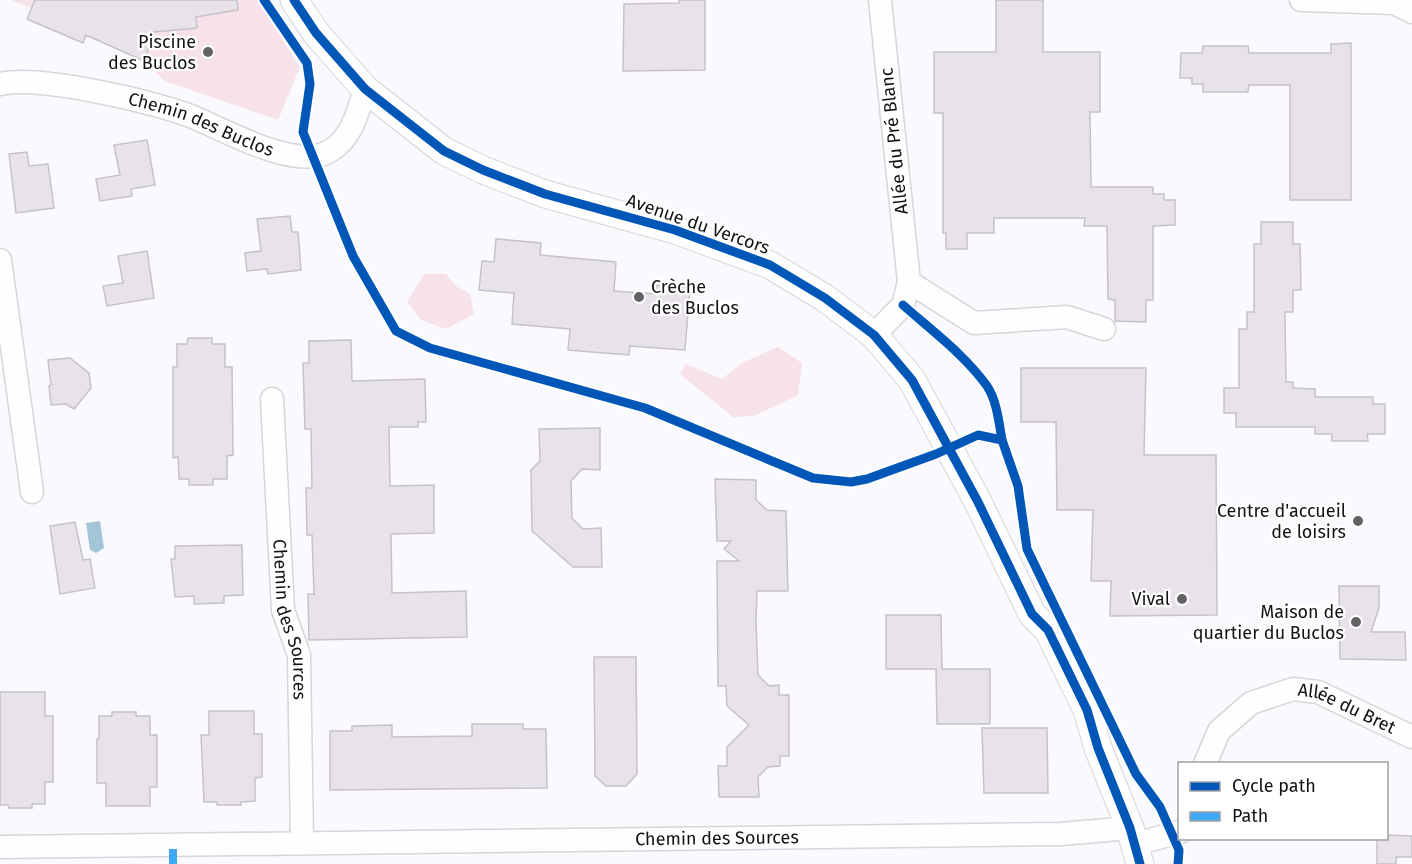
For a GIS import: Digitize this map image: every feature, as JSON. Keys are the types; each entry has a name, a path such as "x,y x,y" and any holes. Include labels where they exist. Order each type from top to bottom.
{"street":[{"name":"Avenue du Vercors","path":"294,0 316,33 365,89 444,151 483,170 545,194 675,230 770,265 825,298 874,335 912,380 978,502 1032,614 1048,630 1087,710 1098,748 1135,845"},
{"name":"Allée du Pré Blanc","path":"874,335 903,305 909,282 880,0"},
{"path":"1301,0 1394,3 1412,12"},
{"name":"Chemin des Buclos","path":"0,84 77,87 187,115 274,152 312,156 329,152 345,138 354,122 365,89"},
{"path":"0,260 32,492"},
{"path":"909,282 974,323 1067,317 1104,329"},
{"name":"Chemin des Sources","path":"272,399 283,610 300,656 302,841"},
{"name":"Allée du Bret","path":"1206,762 1219,731 1251,703 1293,689 1318,692 1412,737"},
{"path":"1135,845 1178,832"},
{"name":"Chemin des Sources","path":"0,847 173,854 302,841 1061,834 1135,845"}],"shaded area":[{"name":"Piscine des Buclos","path":"12,0 257,0 300,67 278,120 165,81 144,61 87,36 83,43 27,19 31,8"},
{"path":"424,274 446,274 457,287 470,294 474,314 446,329 421,320 407,302"},
{"path":"778,347 802,363 798,395 754,416 733,417 680,374 686,364 722,379 742,363"}],"water":[{"path":"100,521 104,548 96,553 90,550 86,523"}],"building":[{"path":"35,0 237,0 238,10 196,17 197,28 154,32 144,61 86,35 83,43 27,19"},
{"path":"679,0 705,0 705,70 623,71 624,4 679,3"},
{"path":"996,0 1043,0 1043,52 1100,52 1100,112 1090,112 1091,187 1153,187 1153,194 1164,194 1164,200 1175,200 1175,225 1153,226 1153,300 1146,300 1146,322 1115,321 1115,300 1108,299 1107,226 1084,226 1085,218 994,218 994,233 967,233 967,249 946,249 946,233 943,233 943,113 934,113 934,52 996,52"},
{"path":"1351,43 1351,200 1290,200 1290,85 1249,85 1248,92 1203,92 1203,84 1192,84 1192,78 1180,78 1181,53 1202,53 1203,46 1248,46 1249,53 1331,53 1331,44"},
{"path":"147,140 155,185 131,189 132,196 100,201 96,179 120,175 114,145"},
{"path":"27,152 29,166 48,164 54,208 16,213 9,154"},
{"path":"290,216 292,232 298,232 301,270 268,274 267,269 247,271 245,253 261,251 257,219"},
{"path":"1261,222 1293,222 1293,244 1300,244 1301,290 1293,290 1293,312 1285,312 1286,382 1293,382 1293,388 1315,389 1315,397 1373,397 1373,404 1385,404 1385,434 1367,434 1368,441 1332,441 1332,434 1315,434 1315,427 1236,427 1236,413 1224,413 1224,388 1239,388 1239,329 1247,329 1247,312 1254,312 1254,244 1261,244"},
{"name":"Crèche des Buclos","path":"496,239 541,243 540,255 616,262 614,291 656,294 657,285 690,288 685,350 630,346 629,355 568,350 570,329 512,324 514,293 479,290 482,261 494,262"},
{"path":"147,251 154,298 107,306 103,286 123,283 118,256"},
{"path":"188,338 212,338 212,344 225,344 225,367 232,367 233,455 227,456 227,479 213,479 213,485 189,485 189,479 179,479 178,457 173,458 173,367 177,367 177,344 187,344"},
{"path":"351,340 352,381 425,379 426,422 418,422 418,427 389,427 390,486 434,485 434,533 391,534 392,593 466,591 467,637 309,640 308,594 314,594 312,535 307,535 306,488 312,488 311,429 305,429 303,363 309,363 309,341"},
{"path":"70,358 89,373 91,388 74,409 66,404 51,405 49,386 51,385 48,360"},
{"path":"1021,368 1146,368 1144,455 1216,455 1217,615 1110,616 1111,581 1091,581 1093,510 1057,510 1056,422 1021,422"},
{"path":"600,428 600,470 582,469 571,481 572,518 583,529 601,528 602,567 573,567 532,531 531,470 540,461 539,429"},
{"path":"715,479 756,480 756,500 767,510 786,511 788,591 757,591 756,621 758,675 769,686 779,685 779,695 789,695 789,756 780,756 780,766 768,767 758,777 759,797 719,797 718,766 727,766 727,747 749,725 727,706 726,686 718,686 717,561 739,561 724,549 731,541 717,541"},
{"path":"75,522 83,560 90,559 95,588 60,594 50,526"},
{"path":"242,545 243,595 224,596 224,603 194,604 194,596 175,597 171,559 175,559 175,546"},
{"name":"Maison de quartier du Buclos","path":"1339,586 1379,586 1379,608 1371,632 1405,632 1406,660 1340,659"},
{"path":"886,615 941,615 942,669 990,669 990,724 937,724 936,669 886,669"},
{"path":"594,657 636,657 637,774 626,786 606,786 595,776"},
{"path":"0,692 45,692 45,716 53,716 53,782 45,782 45,804 32,804 32,808 9,808 8,805 0,805"},
{"path":"209,711 254,711 254,734 262,734 262,777 255,778 255,801 241,802 241,805 217,805 217,802 204,802 201,735 209,735"},
{"path":"112,712 136,712 136,716 150,716 150,735 157,735 157,787 150,787 150,806 106,806 106,783 97,783 97,739 99,739 99,716 112,716"},
{"path":"472,724 523,724 523,729 546,729 547,788 330,790 330,731 352,731 352,726 392,725 392,737 472,736"},
{"path":"982,728 1047,728 1048,793 984,793"},
{"path":"1388,835 1412,836 1412,857 1396,857 1396,864 1377,864 1377,840 1388,840"}],"marked path":[{"path":"173,844 173,864"}],"cycle path":[{"path":"264,0 307,63 310,84 303,132 353,256 396,331 430,348 645,408 813,478 851,482 867,479 936,454 978,435 1002,440 1018,486 1027,549 1136,774 1160,807 1179,850 1178,864"},
{"path":"294,0 316,33 365,89 444,151 483,170 545,194 675,230 770,265 825,298 874,335 912,380 978,502 1032,614 1048,630 1087,710 1098,748 1130,828 1140,864"},
{"path":"903,305 958,353 987,386 999,419 1002,440"}],"place":[{"name":"Piscine des Buclos","path":"208,52"},
{"name":"Crèche des Buclos","path":"639,297"},
{"name":"Centre d'accueil de loisirs","path":"1358,521"},
{"name":"Vival","path":"1182,599"},
{"name":"Maison de quartier du Buclos","path":"1356,622"}]}
